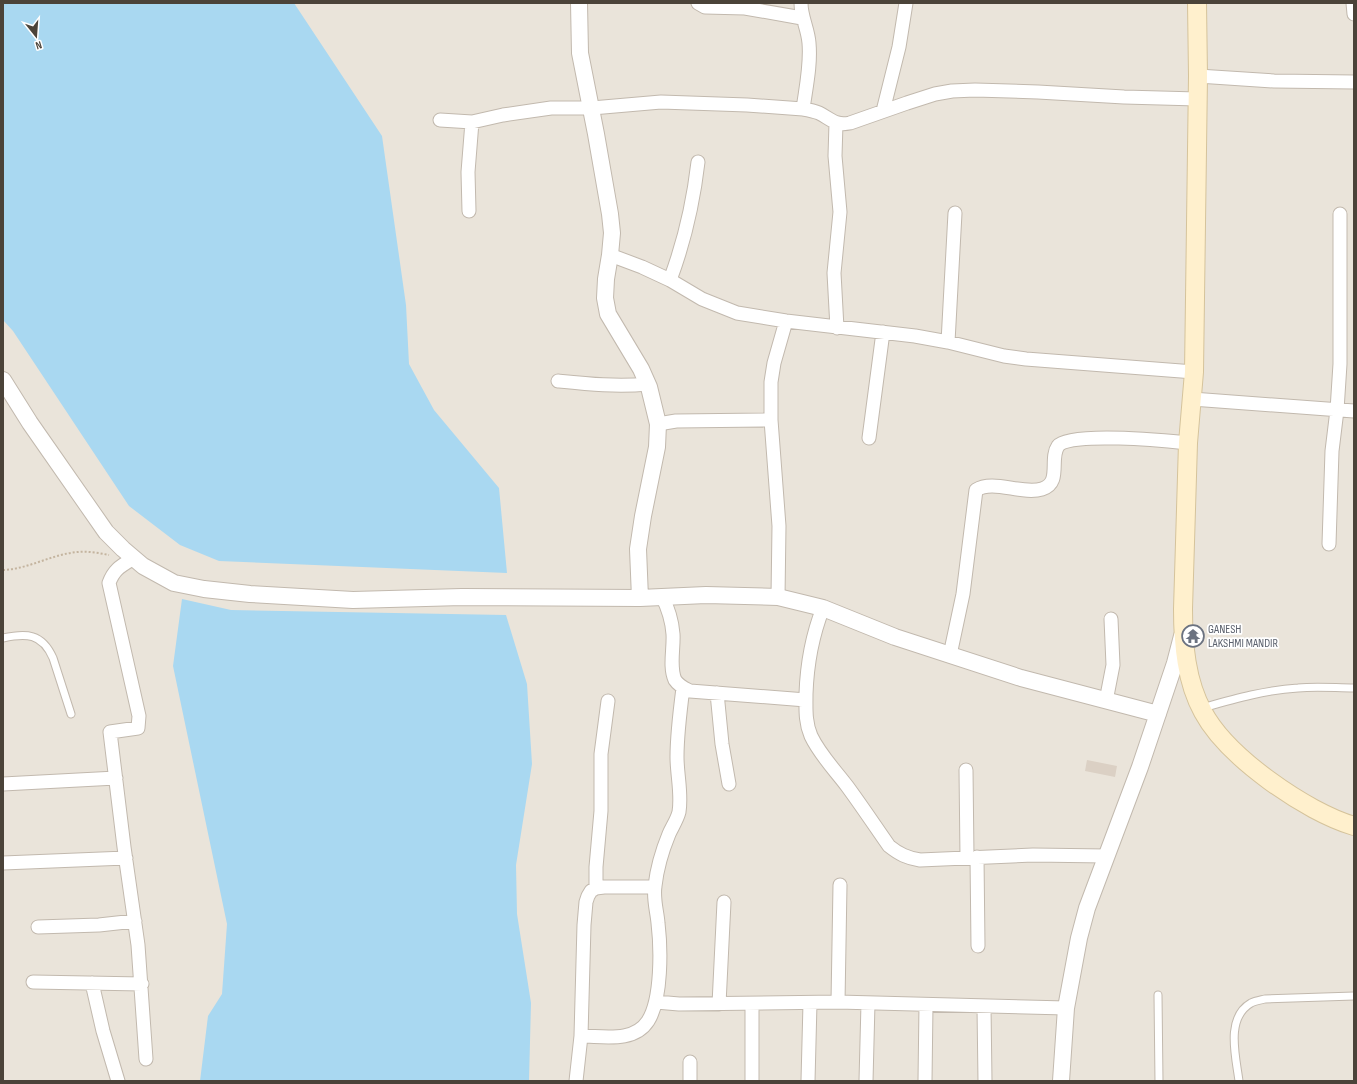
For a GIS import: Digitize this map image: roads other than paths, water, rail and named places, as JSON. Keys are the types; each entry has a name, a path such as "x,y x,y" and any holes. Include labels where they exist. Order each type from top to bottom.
{"main road":[{"path":"1197,3 1198,76 1194,372 1188,443 1183,632 1187,664 1195,692 1202,708 1215,730 1243,758 1260,773 1311,807 1343,823 1354,826"}],"street":[{"path":"579,3 580,53 587,92 592,108 612,233 605,298 608,314 641,369 648,384 655,406 658,424 658,447 643,516 638,549 640,598"},
{"path":"698,3 705,7 745,8 802,18"},
{"path":"801,3 802,18 807,30 809,49 808,80 803,109"},
{"path":"882,111 899,47 906,3"},
{"path":"1353,3 1354,14"},
{"path":"1198,76 1258,80 1354,82"},
{"path":"440,120 472,122 503,115 551,108 592,108 642,103 682,102 803,109 820,114 836,123 850,123 935,94 952,91 975,90 1197,99"},
{"path":"470,211 468,172 472,122"},
{"path":"836,123 835,156 840,212 834,273 837,328"},
{"path":"670,280 685,238 695,190 698,162"},
{"path":"948,342 955,213"},
{"path":"1329,544 1332,451 1337,410 1340,364 1340,214"},
{"path":"610,255 642,267 670,280 702,299 721,308 752,316 837,328 883,332 948,342 1004,356 1026,359 1194,372"},
{"path":"778,597 779,526 771,420 771,382 786,321"},
{"path":"869,438 883,332"},
{"path":"3,380 30,423 106,532 143,566 174,582 204,589 250,594 353,600 462,597 640,598 706,595 778,597 823,608 895,637 1021,678 1158,714"},
{"path":"558,381 628,386 648,384"},
{"path":"1192,399 1228,400 1263,405 1354,411"},
{"path":"658,424 676,421 771,420"},
{"path":"950,655 963,594 973,518 974,496 976,490 982,486 1034,490 1043,489 1049,486 1054,479 1058,446 1069,440 1100,438 1141,439 1188,443"},
{"path":"134,558 117,568 109,583 139,716 139,723 138,728 110,732 142,984 146,1059"},
{"path":"662,596 668,607 673,634 673,674 678,684 683,688 690,691 806,700"},
{"path":"823,608 814,633 807,673 805,708 807,722 811,736 819,750 847,786 889,846 908,858 927,860 1033,855 1106,856"},
{"path":"1106,701 1114,665 1111,619"},
{"path":"1061,1081 1066,1008 1079,938 1106,856 1140,767 1175,663 1183,632"},
{"path":"581,1036 616,1037 629,1035 640,1030 648,1021 656,1002 659,944 655,887 660,857 679,812 680,802 677,769 677,742 683,688"},
{"path":"718,693 722,744 729,784"},
{"path":"596,888 596,867 601,810 601,754 608,701"},
{"path":"966,770 978,946"},
{"path":"3,784 116,778"},
{"path":"3,863 126,858"},
{"path":"838,1002 840,885"},
{"path":"576,1081 581,1036 583,932 588,896 591,891 596,888 655,887"},
{"path":"719,1004 724,902"},
{"path":"38,927 99,925 135,921"},
{"path":"33,982 142,984"},
{"path":"92,983 103,1031 118,1081"},
{"path":"656,1002 679,1004 838,1002 1066,1008"},
{"path":"808,1081 810,1003"},
{"path":"866,1081 868,1003"},
{"path":"752,1004 752,1081"},
{"path":"925,1081 926,1005"},
{"path":"984,1007 985,1081"},
{"path":"690,1062 690,1081"}],"lane":[{"path":"3,638 18,634 28,635 38,638 45,644 53,658 71,714"},
{"path":"1202,708 1233,699 1272,691 1300,688 1354,688"},
{"path":"1158,995 1159,1081"},
{"path":"1239,1081 1234,1038 1235,1027 1238,1016 1244,1008 1252,1002 1266,999 1354,996"}],"water":[{"path":"3,3 294,3 382,136 406,305 409,364 434,410 499,488 507,573 219,561 180,545 129,506 13,331 3,320"},
{"path":"182,599 231,610 506,615 527,684 532,764 516,865 517,914 531,1003 529,1081 200,1081 208,1016 222,994 227,924 173,666"}],"place":[{"name":"GANESH LAKSHMI MANDIR","path":"1193,636"}]}
